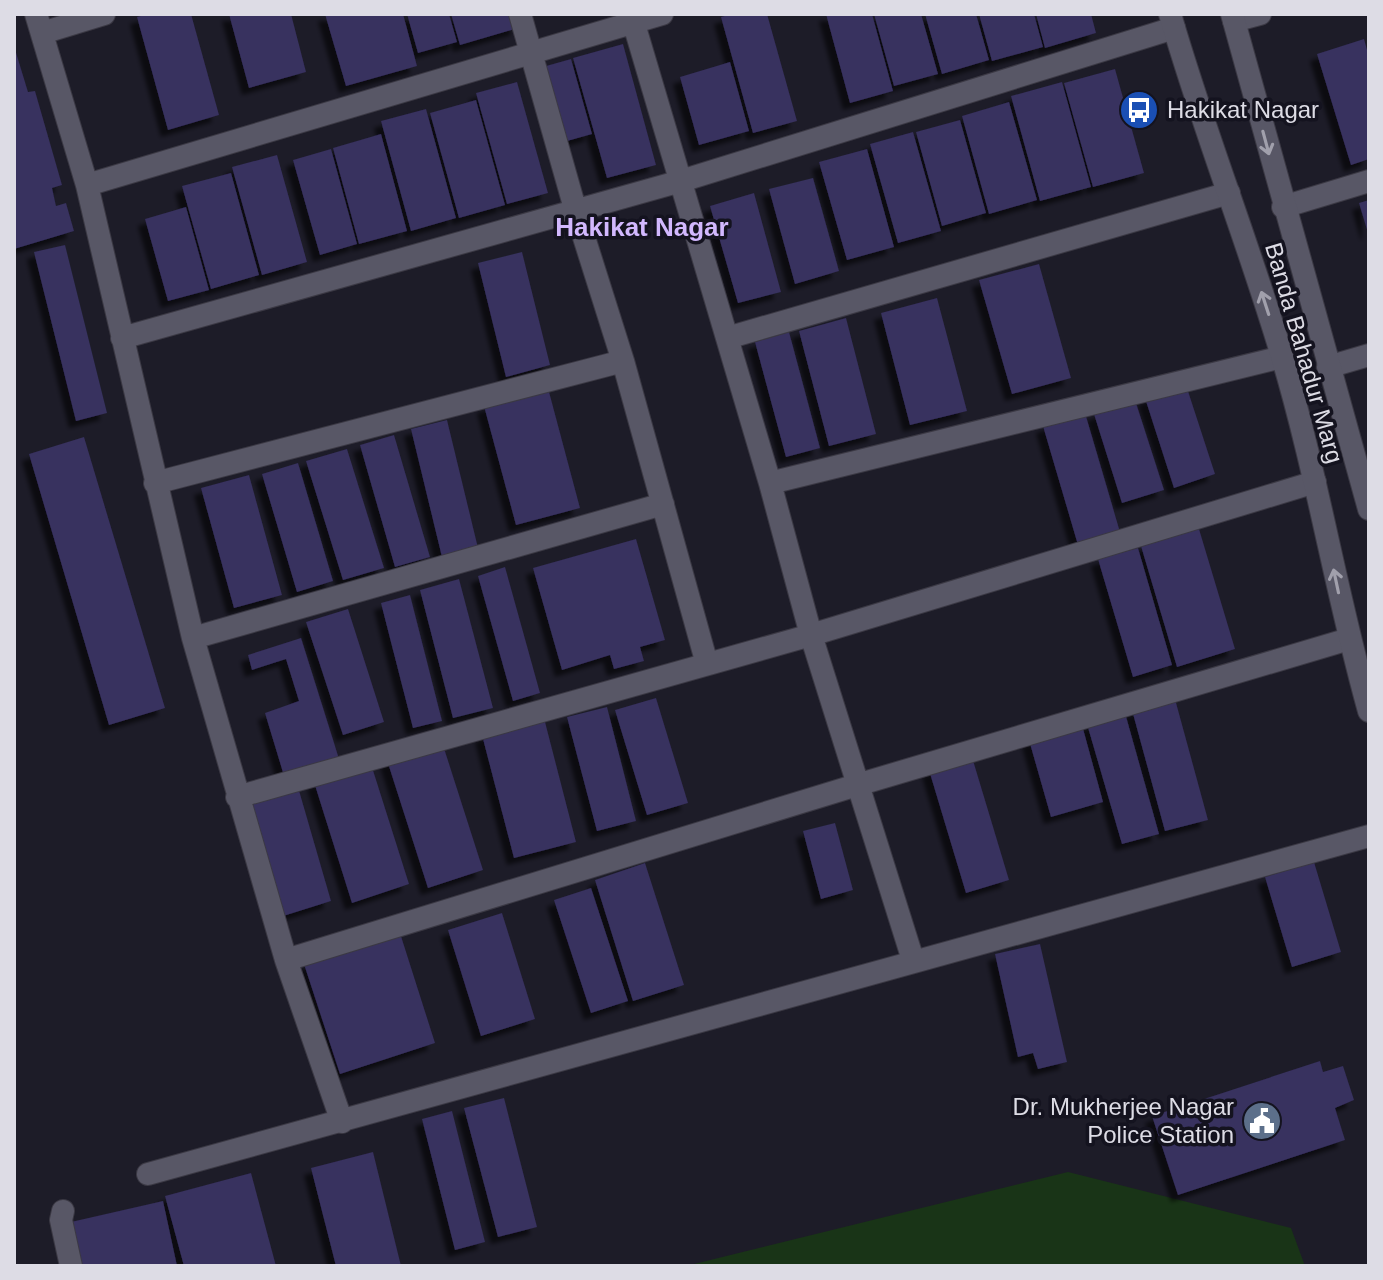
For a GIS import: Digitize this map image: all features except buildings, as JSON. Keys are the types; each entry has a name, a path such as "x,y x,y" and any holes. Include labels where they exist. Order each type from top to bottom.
{"street":[{"path":"104,14 39,24 87,185 193,638 286,960 342,1122"},
{"path":"520,14 576,212 623,361 707,664"},
{"path":"87,185 531,53 632,18 662,14"},
{"path":"1233,18 1260,14"},
{"path":"632,18 770,483 811,635 913,960"},
{"name":"Banda Bahadur Marg","path":"1233,18 1369,509"},
{"path":"122,338 681,181 1172,21"},
{"name":"Banda Bahadur Marg","path":"1172,21 1282,357 1369,711"},
{"path":"1283,207 1369,181"},
{"path":"727,338 1229,193"},
{"path":"1328,367 1369,355"},
{"path":"770,483 1282,357"},
{"path":"155,483 623,361"},
{"path":"237,797 811,635 1315,482"},
{"path":"193,638 663,504"},
{"path":"286,960 857,785 1349,639"},
{"path":"148,1174 1369,836"},
{"path":"63,1211 61,1220 71,1266"}],"green space":[{"path":"1068,1172 1291,1228 1305,1266 686,1266"}],"place":[{"name":"Hakikat Nagar","path":"1139,110"},
{"name":"Dr. Mukherjee Nagar Police Station","path":"1262,1121"}],"district":[{"name":"Hakikat Nagar","path":"642,227"}]}
